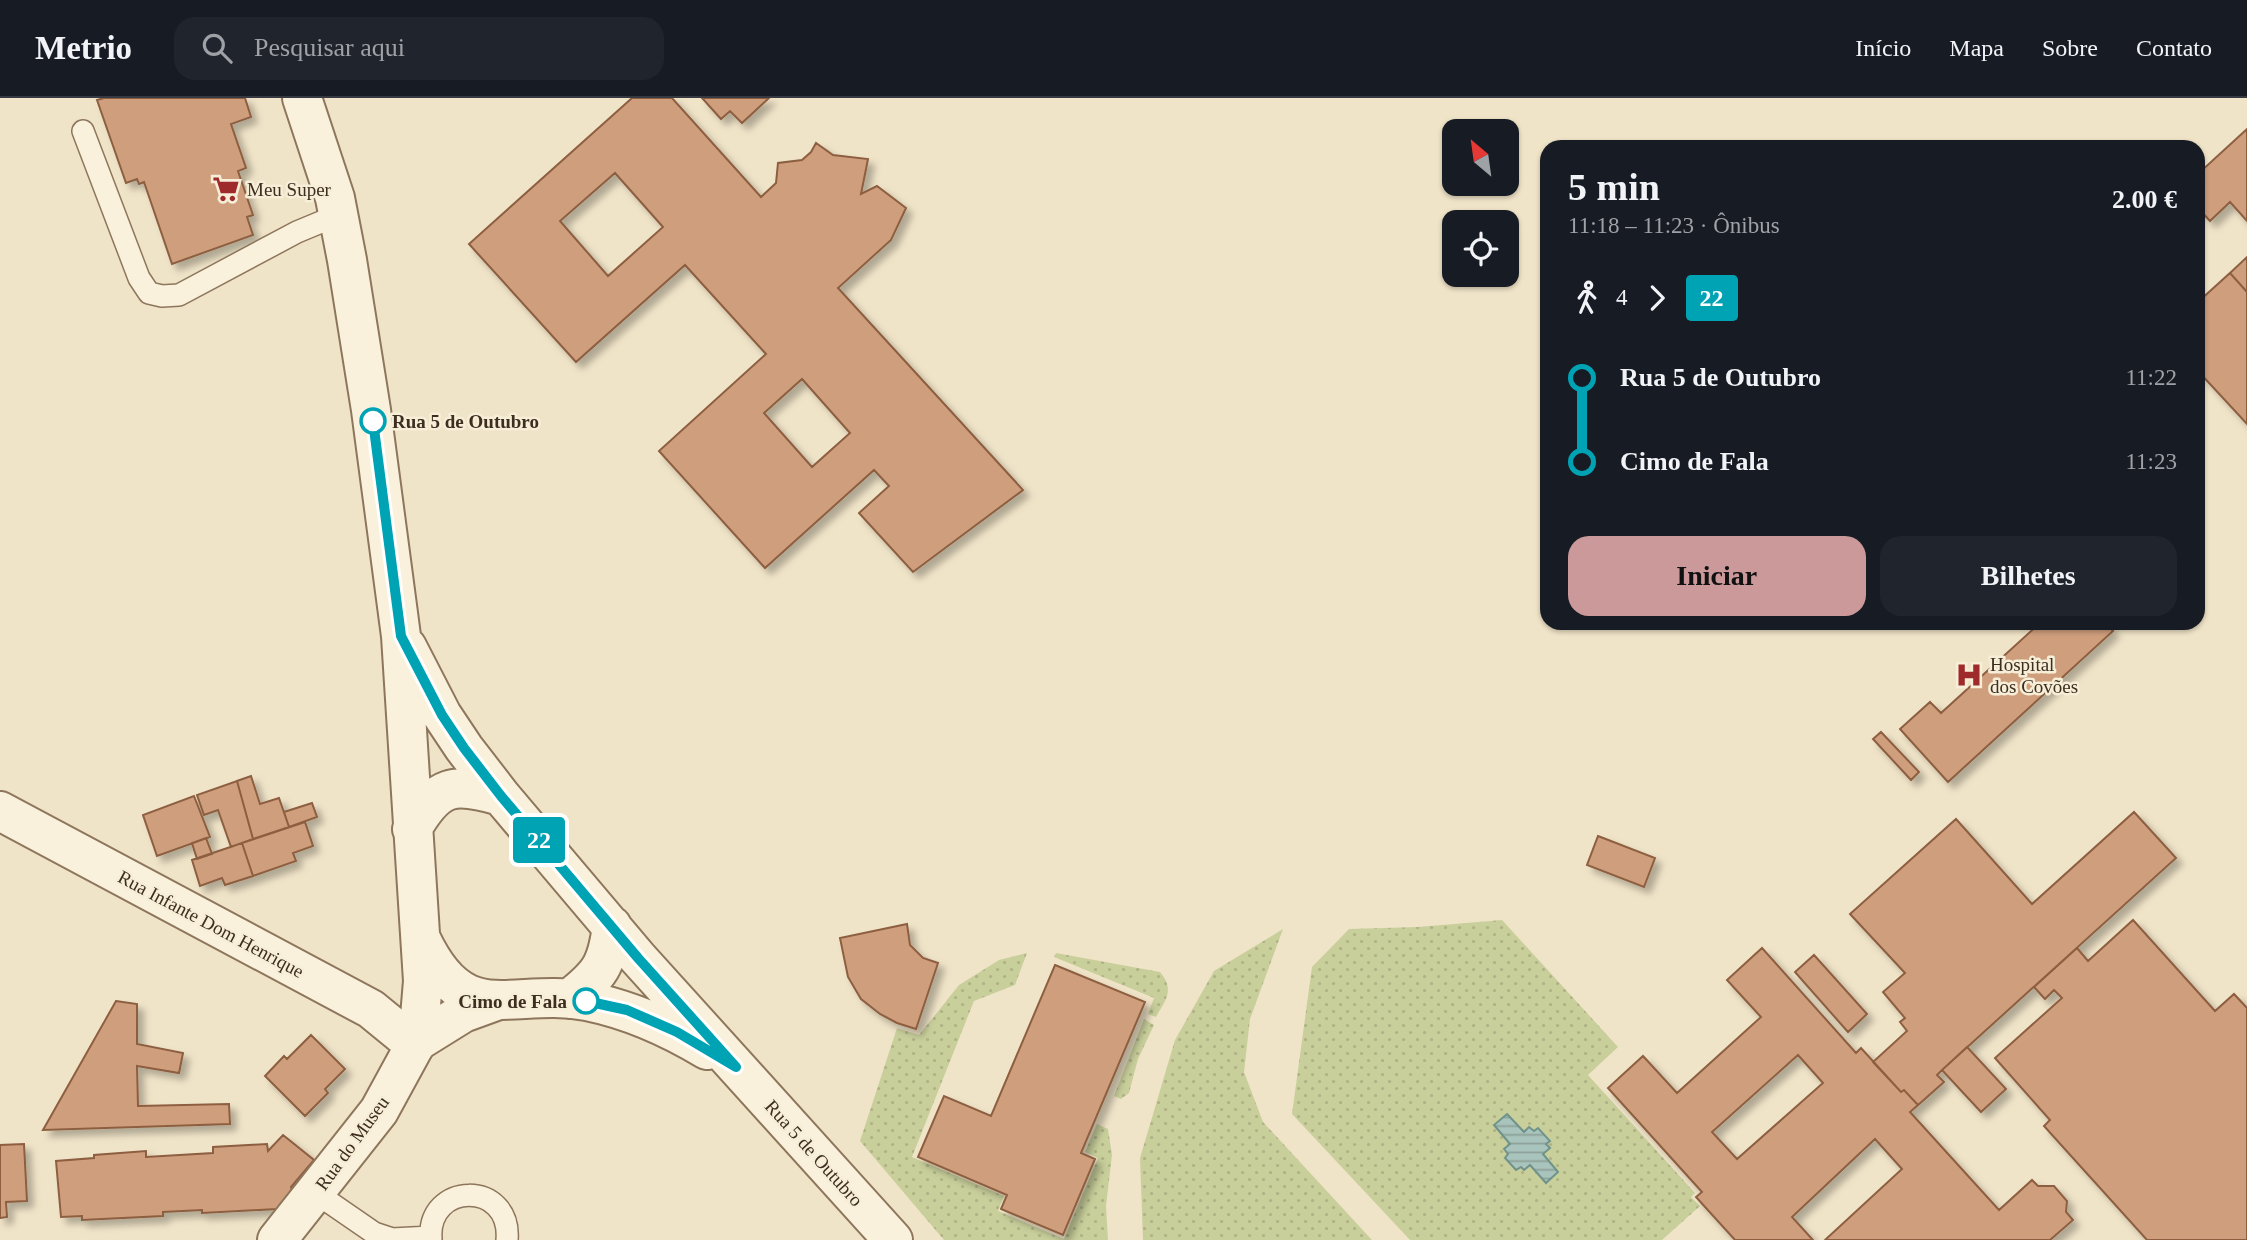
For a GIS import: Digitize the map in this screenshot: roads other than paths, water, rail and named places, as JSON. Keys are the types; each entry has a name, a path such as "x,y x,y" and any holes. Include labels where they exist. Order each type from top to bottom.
{"street":[{"path":"302,98 338,215 371,410 401,636 422,981 417,1043"},
{"path":"317,140 323,98"},
{"path":"401,636 442,715 464,748 501,796 612,926 608,952 593,980 569,999 496,1001 463,993 452,985 432,962 418,934"},
{"path":"412,829 425,807 445,790 473,788 501,796"},
{"name":"Rua Infante Dom Henrique","path":"0,811 371,1009 417,1043"},
{"name":"Rua 5 de Outubro","path":"612,926 893,1240"},
{"name":"Rua 5 de Outubro","path":"569,999 627,1010 677,1032 736,1067"},
{"path":"417,1043 463,1013 496,1001"},
{"name":"Rua do Museu","path":"277,1240 379,1111 417,1043"}],"lane":[{"path":"83,131 139,278 149,293 162,296 179,295 297,232 338,215"},
{"path":"316,1193 374,1233 392,1239 431,1239 433,1220 439,1209 457,1196 468,1194 491,1201 499,1209 508,1229 507,1240"}],"water":[{"path":"1507,1114 1524,1132 1529,1127 1534,1131 1538,1128 1550,1141 1546,1144 1550,1148 1543,1154 1558,1172 1546,1183 1530,1165 1524,1170 1521,1167 1516,1170 1505,1158 1508,1154 1504,1149 1510,1144 1494,1125"}],"place":[{"name":"Meu Super","path":"226,189"},
{"name":"Rua 5 de Outubro","path":"373,421"},
{"name":"Hospital dos Covões","path":"1969,675"},
{"name":"Cimo de Fala","path":"586,1001"}]}
